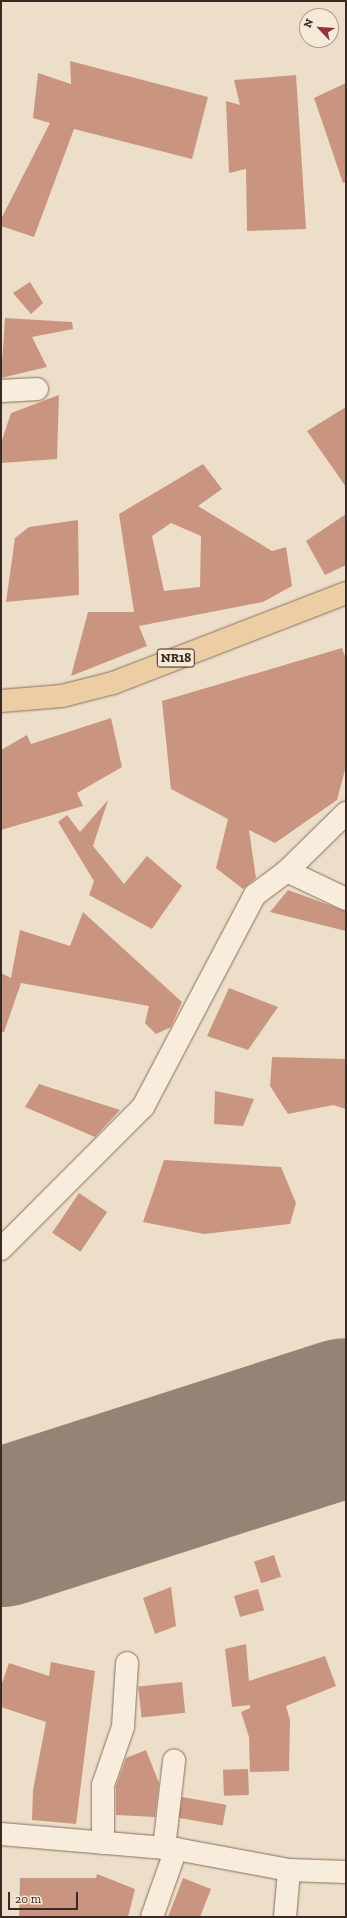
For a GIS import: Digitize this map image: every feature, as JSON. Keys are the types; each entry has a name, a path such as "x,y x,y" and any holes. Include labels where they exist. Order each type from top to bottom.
{"main road":[{"name":"NR18","path":"1,701 62,696 113,683 346,593"}],"street":[{"path":"1,392 37,389"},
{"path":"1,1249 143,1107 255,895 287,871 346,813"},
{"path":"287,871 346,899"},
{"path":"103,1843 102,1785 123,1727 127,1663"},
{"path":"152,1917 170,1848 174,1761"},
{"path":"1,1834 170,1848 289,1870 346,1872"},
{"path":"285,1917 289,1870"}],"building":[{"path":"70,61 208,97 192,159 74,129 34,237 1,226 1,219 50,123 33,118 38,73 71,84"},
{"path":"296,75 306,229 247,231 246,169 229,173 226,101 240,105 234,80"},
{"path":"346,83 346,182 343,183 314,98"},
{"path":"30,282 43,303 31,314 13,293"},
{"path":"5,318 72,322 73,329 32,337 47,367 1,378"},
{"path":"59,395 57,459 1,463 1,443 11,413"},
{"path":"346,407 346,487 307,431"},
{"path":"203,464 222,489 198,506 272,551 286,547 292,586 263,602 139,626 147,646 71,676 88,612 134,612 119,514","holes":["171,523 201,536 200,587 164,591 152,536"]},
{"path":"346,514 346,565 325,575 306,541"},
{"path":"78,520 79,595 6,602 15,538 29,527"},
{"path":"342,648 346,659 346,766 337,800 275,843 249,830 256,878 243,889 216,868 228,819 171,789 162,701"},
{"path":"111,718 122,767 77,793 83,806 1,830 1,750 27,735 31,744"},
{"path":"108,800 93,846 124,884 147,856 182,886 152,929 89,895 94,881 58,822 67,815 80,832"},
{"path":"288,890 346,911 346,931 270,912"},
{"path":"83,912 182,1002 171,1027 156,1034 145,1023 149,1006 21,983 4,1032 1,1032 1,973 11,978 20,930 70,946"},
{"path":"229,988 278,1007 248,1050 207,1036"},
{"path":"272,1057 346,1059 346,1109 333,1105 288,1114 270,1086"},
{"path":"39,1084 120,1110 95,1137 25,1107"},
{"path":"215,1091 254,1099 243,1126 214,1124"},
{"path":"164,1160 281,1167 296,1203 290,1224 204,1234 143,1222"},
{"path":"79,1193 107,1212 80,1252 52,1233"},
{"path":"274,1555 281,1577 261,1583 254,1561"},
{"path":"171,1587 176,1626 155,1634 143,1598"},
{"path":"258,1589 264,1610 240,1617 234,1596"},
{"path":"246,1644 249,1681 325,1656 336,1686 286,1706 290,1720 289,1771 250,1772 249,1737 241,1712 250,1708 250,1705 232,1707 225,1649"},
{"path":"51,1662 95,1671 76,1824 32,1820 33,1790 46,1722 1,1707 1,1686 9,1663 49,1676"},
{"path":"182,1682 185,1713 141,1717 138,1687"},
{"path":"146,1750 159,1783 155,1817 116,1815 116,1786 126,1758"},
{"path":"248,1769 249,1795 224,1796 223,1770"},
{"path":"182,1797 226,1805 223,1825 178,1818"},
{"path":"97,1874 135,1889 128,1917 19,1917 20,1878 96,1878"},
{"path":"183,1878 211,1889 200,1917 168,1917"}],"runway":[{"path":"1,1528 346,1417"}]}
